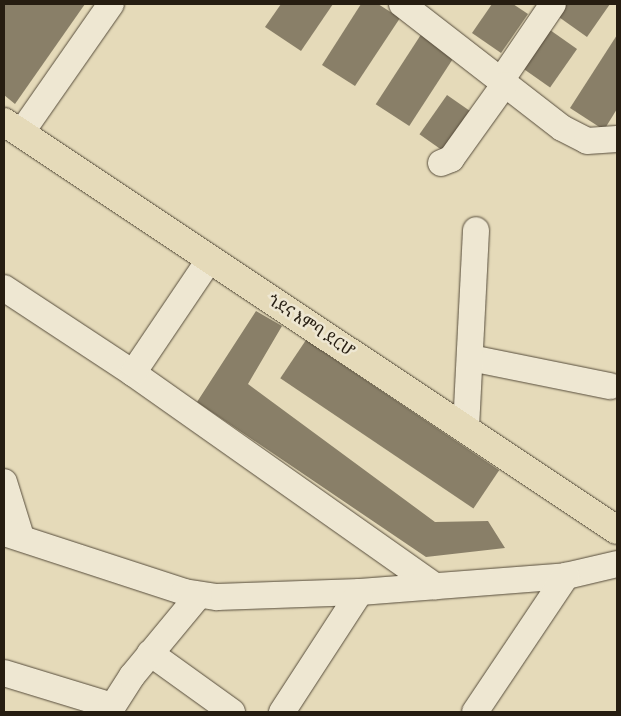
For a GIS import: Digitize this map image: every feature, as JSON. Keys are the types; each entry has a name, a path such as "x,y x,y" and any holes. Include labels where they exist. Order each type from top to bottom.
{"highway":[{"name":"ጎደና እምባ ደርሆ","path":"12,128 617,530"}],"street":[{"path":"12,128 111,4"},
{"path":"441,163 450,159 502,84 553,4"},
{"path":"417,8 502,84 575,136 587,141 617,139"},
{"path":"466,428 476,230"},
{"path":"133,373 210,259"},
{"path":"4,288 133,373 435,586"},
{"path":"471,358 610,386"},
{"path":"4,482 12,535 199,596 360,592 566,576 617,564"},
{"path":"475,712 566,576"},
{"path":"282,712 360,592"},
{"path":"4,673 110,709 150,653 199,596"},
{"path":"150,653 232,712"}],"building":[{"path":"4,4 85,4 15,104 4,95"},
{"path":"281,4 333,4 301,51 265,27"},
{"path":"361,4 378,4 400,18 355,86 322,65"},
{"path":"492,4 513,4 528,14 501,53 472,33"},
{"path":"564,4 610,4 587,37 556,15"},
{"path":"550,30 577,49 550,87 523,69"},
{"path":"422,33 456,55 409,126 376,104"},
{"path":"617,35 617,109 604,130 570,108"},
{"path":"447,95 473,113 446,153 419,134"},
{"path":"256,311 282,326 248,384 435,522 488,521 505,548 426,557 197,402"},
{"path":"306,340 499,470 473,508 280,378"}]}
